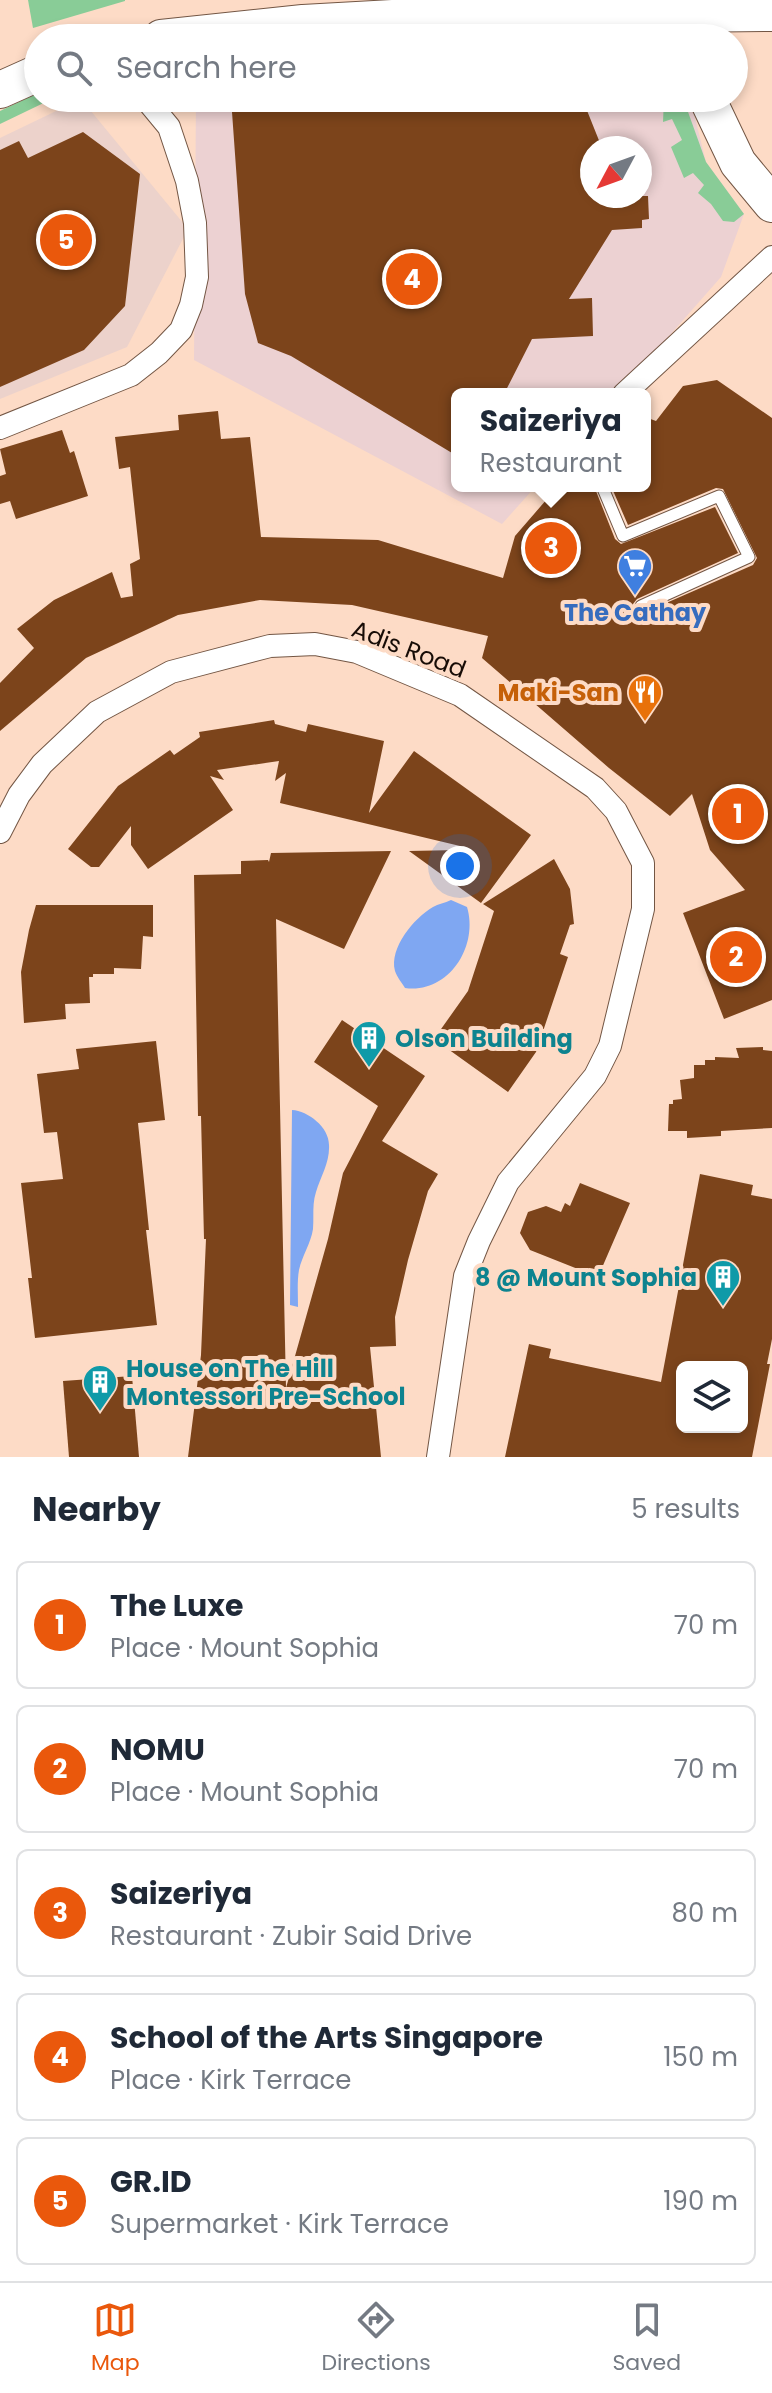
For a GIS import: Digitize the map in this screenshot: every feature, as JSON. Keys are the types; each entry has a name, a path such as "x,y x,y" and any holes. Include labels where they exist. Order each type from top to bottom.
{"main road":[{"path":"294,24 395,18 690,17 772,13"},
{"path":"0,90 24,79"},
{"path":"714,112 738,163 772,204"}],"street":[{"path":"0,428 131,375 181,330 197,277 195,223 187,181 169,127 160,112"},
{"path":"630,388 772,257"},
{"name":"Adis Road","path":"0,832 19,795 42,764 97,712 171,672 270,646 315,644 357,652 460,695 595,788 616,811 643,863 643,909 610,1046 595,1076 508,1182 483,1231 465,1276 438,1457"}],"lane":[{"path":"605,492 623,536 719,496 749,557 641,606"}],"shaded area":[{"path":"54,112 92,112 188,229 127,347 0,399 0,138"},
{"path":"196,112 694,112 706,162 744,214 721,277 623,388 451,388 451,492 531,492 502,524 194,360"}],"green space":[{"path":"28,0 125,0 47,24 32,24"},
{"path":"24,100 25,112 0,124 0,111"},
{"path":"663,112 688,112 706,162 744,214 734,222 723,221 698,193 704,185 693,173 684,178 671,147 682,140 672,119 663,122"}],"water":[{"path":"451,900 467,907 470,922 464,952 457,965 435,984 405,988 395,971 399,944 411,926 426,912"},
{"path":"292,1110 305,1113 322,1126 329,1145 327,1163 315,1197 312,1234 299,1270 298,1307 290,1305"}],"building":[{"path":"232,112 588,112 597,136 580,136 580,208 649,208 649,219 642,220 642,228 612,230 569,299 592,298 593,336 532,339 507,388 451,388 451,452 291,356 258,343 245,294"},
{"path":"83,132 140,174 125,306 84,350 0,387 0,150 19,141 28,158"},
{"path":"717,380 772,418 772,1000 724,1019 683,913 745,890 710,850 692,794 670,816 609,768 482,658 488,636 352,605 260,600 178,615 86,658 0,731 0,683 34,648 17,629 54,600 112,572 121,598 133,596 130,564 140,559 130,467 119,469 115,437 179,430 178,415 218,411 221,439 250,437 261,537 378,540 503,578 515,536 547,499 558,492 596,492 615,539 621,544 715,507 738,553 637,599 633,609 641,614 753,565 757,558 723,489 716,488 628,525 614,492 651,492 651,419 656,421 683,386"},
{"path":"62,430 70,453 74,451 88,496 16,519 10,501 0,504 0,476 6,474 0,449"},
{"path":"274,720 275,724 306,732 308,724 384,741 369,813 414,751 531,835 481,903 409,851 459,850 460,846 280,803 286,773 275,781 279,761 217,770 224,780 210,776 233,810 148,869 131,845 131,826 99,867 91,867 68,849 118,786 170,750 174,755 200,737 199,732"},
{"path":"391,851 344,949 276,919 286,1388 328,1239 343,1173 378,1106 314,1062 342,1020 425,1076 382,1141 438,1174 428,1191 408,1260 395,1317 396,1346 370,1347 381,1457 188,1457 201,1355 206,1239 201,1116 198,1116 194,875 241,874 241,861 269,862 271,853"},
{"path":"554,859 570,889 574,924 570,925 560,954 568,957 536,1052 508,1092 434,1039 468,991 494,911 483,904"},
{"path":"36,905 153,905 153,937 143,936 141,969 114,968 114,974 93,974 89,977 90,1003 65,1004 66,1019 24,1023 21,972"},
{"path":"156,1041 165,1120 138,1123 157,1325 35,1338 28,1278 32,1278 21,1183 63,1179 57,1132 44,1133 37,1074 79,1069 76,1049"},
{"path":"763,1047 763,1050 772,1051 772,1128 721,1131 721,1136 687,1138 687,1131 668,1131 669,1104 682,1099 680,1080 694,1078 694,1065 705,1065 705,1060 715,1060 715,1057 739,1058 736,1048"},
{"path":"700,1174 753,1185 751,1195 772,1199 772,1339 752,1457 505,1457 529,1344 551,1349 549,1358 661,1382"},
{"path":"580,1183 630,1203 598,1277 530,1250 520,1233 528,1212 546,1206 561,1212 565,1203 570,1206"},
{"name":"House on The Hill Montessori Pre-School","path":"132,1376 139,1457 69,1457 63,1381"}],"place":[{"name":"GR.ID","path":"66,240"},
{"name":"School of the Arts Singapore","path":"412,279"},
{"name":"Saizeriya","path":"551,548"},
{"name":"The Cathay","path":"635,597"},
{"name":"Maki-San","path":"645,723"},
{"name":"The Luxe","path":"738,814"},
{"name":"NOMU","path":"736,957"},
{"name":"Olson Building","path":"369,1069"},
{"name":"8 @ Mount Sophia","path":"723,1308"},
{"name":"House on The Hill Montessori Pre-School","path":"100,1413"}]}
